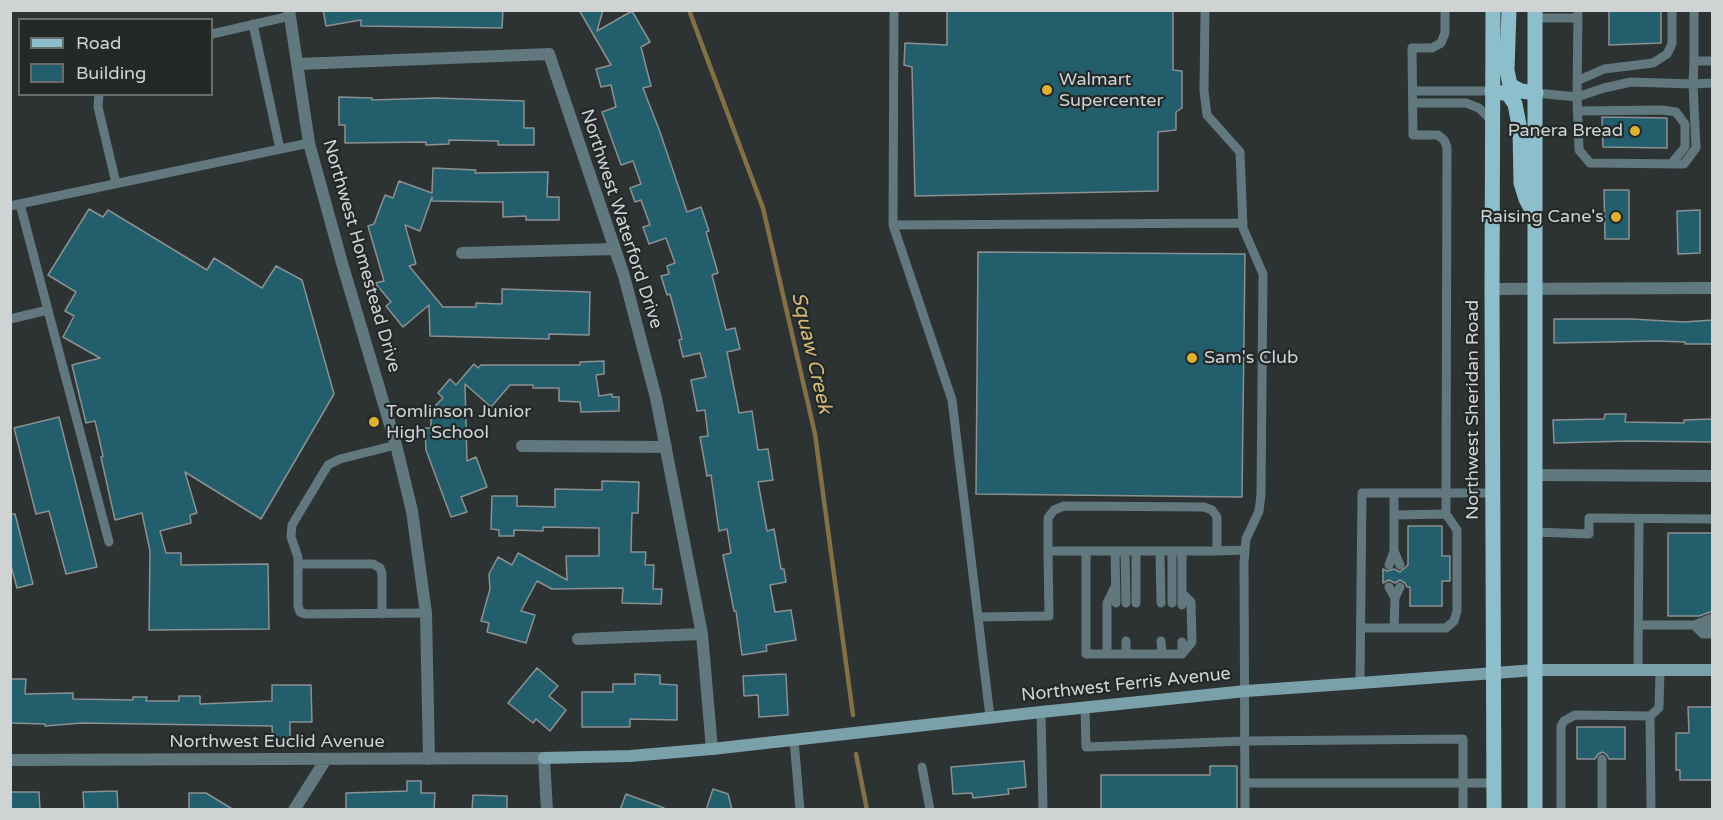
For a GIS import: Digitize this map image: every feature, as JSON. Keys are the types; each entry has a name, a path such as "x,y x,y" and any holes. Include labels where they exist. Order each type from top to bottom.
{"main road":[{"name":"Northwest Sheridan Road","path":"1493,10 1494,810"},
{"path":"1509,10 1510,85 1521,91 1536,93"},
{"path":"1535,14 1535,810"},
{"path":"1492,91 1508,94 1515,104 1520,130 1521,183 1526,200 1536,218"}],"street":[{"name":"Northwest Homestead Drive","path":"290,13 309,143 396,445 412,511 426,614 429,759"},
{"name":"Northwest Waterford Drive","path":"298,64 549,54 624,276 653,386 702,634 712,749"},
{"path":"462,253 614,249"},
{"path":"1492,289 1713,288"},
{"path":"522,446 666,447"},
{"path":"1535,475 1713,476"},
{"path":"578,639 702,634"},
{"name":"Northwest Ferris Avenue","path":"544,758 630,756 712,749 1246,691 1535,670 1713,670"},
{"path":"544,758 548,810"},
{"name":"Northwest Euclid Avenue","path":"10,760 544,758"},
{"path":"294,810 326,759"}],"lane":[{"path":"894,10 893,225 952,400 990,717"},
{"path":"1204,10 1204,91 1207,115 1240,152 1243,223 1263,274 1261,495 1259,511 1246,539 1245,550 1245,810"},
{"path":"1361,628 1446,628 1454,621 1457,611 1457,530 1446,514 1447,147 1438,135 1413,135 1412,48 1432,48 1441,43 1445,33 1445,10"},
{"path":"1577,81 1610,68 1653,63 1667,54 1672,44 1672,10"},
{"path":"1535,14 1577,14 1576,97 1579,150 1590,163 1684,164 1696,148 1693,84 1694,10"},
{"path":"213,34 290,13"},
{"path":"253,24 280,149"},
{"path":"1694,61 1713,61"},
{"path":"1536,93 1576,97 1631,82 1713,83"},
{"path":"1413,91 1492,91"},
{"path":"99,96 98,107 116,183"},
{"path":"1413,103 1466,103 1479,108 1492,122"},
{"path":"1577,111 1662,110 1676,112 1685,124 1685,147 1671,164"},
{"path":"109,542 48,309 15,205 309,143"},
{"path":"893,225 1243,223"},
{"path":"10,319 48,309"},
{"path":"396,445 340,459 328,465 292,525 291,537 298,557 300,612 305,614 426,614"},
{"path":"1394,493 1395,566"},
{"path":"1360,683 1362,494 1492,493"},
{"path":"978,617 1049,616 1048,518 1054,510 1064,506 1204,507 1212,510 1217,517 1217,550"},
{"path":"1394,515 1446,514"},
{"path":"1535,532 1589,534 1589,518 1713,519"},
{"path":"1638,670 1639,519"},
{"path":"1160,550 1161,603"},
{"path":"1172,550 1172,603"},
{"path":"1182,550 1182,604"},
{"path":"1048,551 1245,550"},
{"path":"1086,551 1086,654 1182,654"},
{"path":"1111,654 1107,603 1115,587 1120,551"},
{"path":"1115,587 1121,603 1120,551"},
{"path":"1136,551 1136,603"},
{"path":"298,564 373,564 380,568 382,614"},
{"path":"1389,587 1395,598"},
{"path":"1394,628 1395,598 1400,587"},
{"path":"1182,593 1191,602 1192,642 1182,654"},
{"path":"1694,625 1713,618"},
{"path":"1640,625 1713,625"},
{"path":"1694,625 1703,634 1713,634"},
{"path":"1161,641 1167,654"},
{"path":"1111,654 1121,642 1126,654"},
{"path":"1137,642 1137,654"},
{"path":"1167,654 1172,642"},
{"path":"1182,642 1182,654"},
{"path":"1561,810 1561,726 1568,717 1575,715 1650,716 1659,708 1660,670"},
{"path":"1085,707 1086,747 1245,741 1463,740 1462,810"},
{"path":"1041,712 1043,810"},
{"path":"1602,716 1602,727"},
{"path":"1650,716 1651,810"},
{"path":"794,740 800,810"},
{"path":"1602,759 1602,810"},
{"path":"922,767 930,810"},
{"path":"1245,783 1494,783"}],"building":[{"path":"323,10 503,10 502,28 361,26 361,20 326,26"},
{"path":"579,10 603,10 597,31 632,11 650,42 641,47 651,86 643,88 687,212 701,207 709,231 706,232 718,273 712,275 726,330 735,328 740,349 727,352 739,413 752,411 758,450 768,449 773,480 758,482 767,531 774,529 781,569 784,569 786,582 770,585 775,612 791,610 796,640 766,645 767,651 742,655 736,611 734,611 723,555 731,553 727,529 719,531 711,475 707,476 700,437 708,436 705,410 697,411 691,380 706,377 700,353 683,357 679,340 682,339 670,294 667,295 661,276 669,274 667,266 675,263 666,238 649,244 643,227 650,225 641,200 635,202 630,188 641,184 633,161 621,165 602,112 616,107 611,85 601,87 596,69 611,65"},
{"name":"Walmart Supercenter","path":"947,10 1173,10 1173,70 1182,71 1182,108 1176,112 1176,130 1158,132 1158,191 915,196 912,67 904,65 905,43 947,45"},
{"path":"1609,10 1661,10 1661,43 1609,45"},
{"path":"339,97 372,98 372,100 435,98 524,101 524,128 534,128 534,145 498,145 498,141 449,140 449,144 426,145 426,142 345,143 345,125 339,125"},
{"name":"Panera Bread","path":"1602,117 1667,118 1667,148 1603,147"},
{"path":"433,168 476,170 475,173 548,172 547,197 559,197 559,220 526,220 526,216 503,217 503,202 432,201 432,197 420,231 405,225 416,264 409,266 443,307 476,307 476,303 502,304 502,289 590,292 589,335 549,334 549,339 430,336 429,305 403,327 386,306 391,302 375,283 384,281 368,226 374,224 385,195 393,198 399,181 432,193"},
{"path":"1604,190 1629,190 1629,239 1605,239"},
{"path":"89,209 103,217 108,210 207,270 214,258 262,288 276,266 302,280 334,394 261,519 185,472 197,513 190,515 191,523 160,531 166,553 181,553 181,565 268,564 269,629 149,630 150,551 142,513 115,520 95,421 86,423 72,365 100,358 63,337 74,316 65,311 76,292 48,275"},
{"path":"1700,210 1700,253 1678,254 1677,211"},
{"path":"978,252 1245,254 1242,497 976,494"},
{"path":"1554,319 1684,322 1713,320 1713,344 1657,341 1554,343"},
{"path":"604,361 604,374 596,375 599,396 612,394 612,397 619,397 619,411 581,412 580,402 559,401 559,388 533,388 533,385 510,385 491,407 465,384 467,461 476,457 487,487 461,497 467,512 451,517 426,450 425,428 431,428 431,418 437,412 436,405 443,398 438,393 450,379 456,385 474,364 478,368 481,365 580,365 580,362"},
{"path":"1605,414 1626,414 1625,422 1684,423 1684,420 1713,419 1713,442 1554,443 1553,420 1604,419"},
{"path":"59,417 97,567 66,574 49,511 36,514 14,428"},
{"path":"602,481 639,482 638,513 632,513 631,552 646,552 645,565 654,565 653,589 662,589 661,604 622,603 623,588 552,589 537,581 521,611 535,615 526,643 487,632 489,623 481,621 490,589 489,574 498,557 512,565 518,553 567,580 566,556 599,556 599,528 543,527 543,531 514,530 514,536 499,536 499,530 491,529 492,496 517,496 517,506 555,507 555,489 602,490"},
{"path":"10,514 15,514 33,584 17,588 10,562"},
{"path":"1408,526 1442,526 1442,556 1450,556 1450,581 1442,581 1442,606 1410,606 1410,587 1400,580 1395,583 1389,580 1383,583 1383,569 1387,571 1394,569 1400,572 1408,565"},
{"path":"1668,533 1713,533 1713,611 1699,616 1668,616"},
{"path":"537,668 558,686 549,696 566,710 550,731 536,719 533,723 508,703"},
{"path":"635,674 660,675 660,684 677,685 677,720 630,719 630,727 582,727 582,692 613,692 613,684 635,684"},
{"path":"786,674 788,715 759,717 758,695 744,696 743,676"},
{"path":"10,679 26,679 25,694 73,693 73,699 133,700 133,697 147,697 146,701 179,701 179,696 200,696 200,704 272,701 272,685 311,685 312,722 290,722 290,744 273,745 272,726 82,723 45,726 45,724 10,723"},
{"path":"1688,707 1713,707 1713,780 1680,780 1680,770 1676,770 1676,733 1689,733"},
{"path":"1577,727 1625,727 1625,759 1609,759 1603,752 1595,759 1577,759"},
{"path":"1024,761 1026,787 1008,789 1009,794 973,798 972,793 953,794 951,767"},
{"path":"1210,766 1237,766 1237,810 1101,810 1101,775 1210,775"},
{"path":"407,781 421,781 421,793 435,793 434,810 346,810 346,793 407,791"},
{"path":"713,789 728,794 732,810 706,810"},
{"path":"117,791 118,810 84,810 83,792"},
{"path":"10,792 39,792 40,810 10,810"},
{"path":"189,793 206,793 234,810 189,810"},
{"path":"626,794 664,808 664,810 620,810"},
{"path":"473,795 507,796 507,810 472,810"}],"waterway":[{"name":"Squaw Creek","path":"689,10 763,208 815,434 853,715"},
{"name":"Squaw Creek","path":"856,754 867,810"}],"place":[{"name":"Walmart Supercenter","path":"1047,90"},
{"name":"Panera Bread","path":"1635,131"},
{"name":"Raising Cane's","path":"1616,217"},
{"name":"Sam's Club","path":"1192,358"},
{"name":"Tomlinson Junior High School","path":"374,422"}]}
